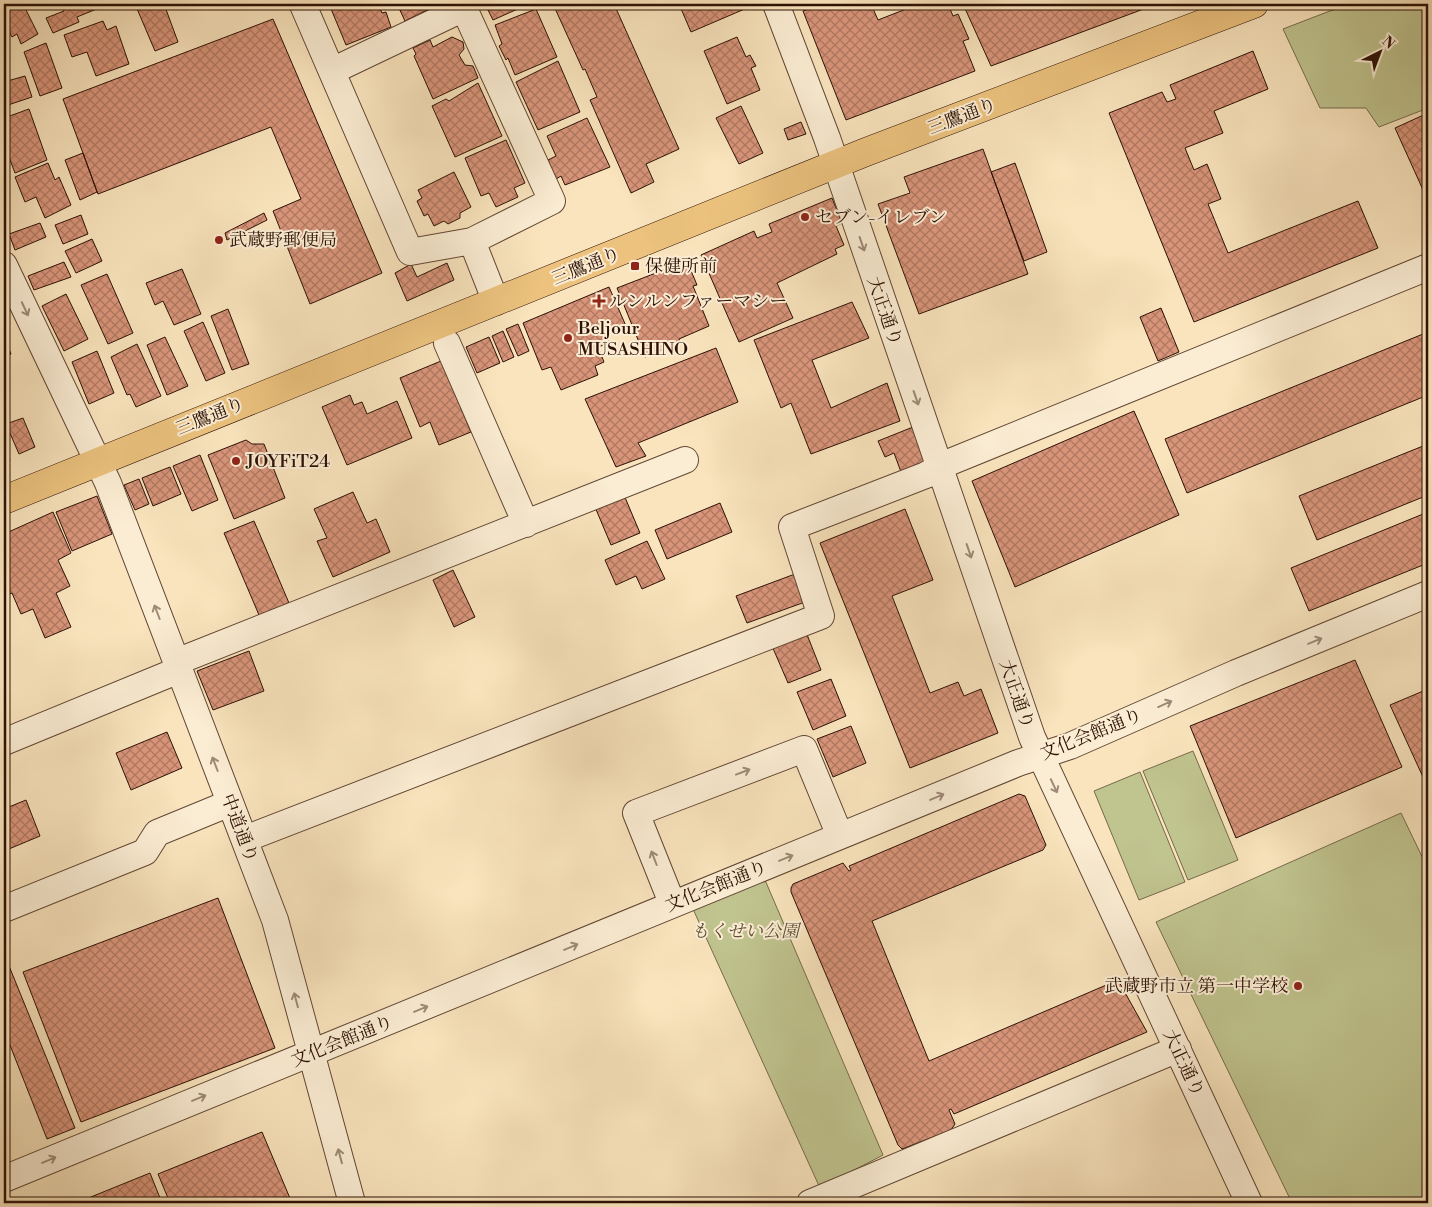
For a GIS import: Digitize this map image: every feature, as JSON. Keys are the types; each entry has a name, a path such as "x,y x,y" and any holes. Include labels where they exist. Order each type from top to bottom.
{"main road":[{"name":"三鷹通り","path":"4,500 836,165 1254,4"}],"street":[{"name":"大正通り","path":"776,4 836,165 1039,755 1249,1203"},
{"path":"303,5 410,252 472,241 552,201 463,6 332,71"},
{"path":"472,241 496,302"},
{"name":"中道通り","path":"4,265 108,483 275,920 352,1203"},
{"path":"244,839 821,616 792,527 1428,267"},
{"path":"447,343 526,524"},
{"path":"4,742 178,666 686,460"},
{"name":"文化会館通り","path":"4,1179 672,904 1039,755 1070,746 1428,594"},
{"path":"672,904 636,813 804,748 840,836"},
{"path":"4,910 145,852 157,833 230,802"},
{"path":"810,1203 1178,1049"}],"green space":[{"path":"1348,4 1428,4 1428,108 1379,127 1366,108 1320,108 1283,29"},
{"path":"1193,751 1238,860 1188,880 1143,771"},
{"path":"1140,772 1185,882 1139,900 1094,791"},
{"path":"1401,813 1428,869 1428,1203 1292,1203 1156,922"},
{"name":"もくせい公園","path":"765,880 883,1155 820,1188 693,909"}],"building":[{"path":"4,4 12,4 15,9 23,4 38,34 21,44 17,34 12,37 4,22"},
{"path":"61,4 97,4 99,8 77,17 79,22 53,33 46,18 64,11"},
{"path":"135,4 164,4 178,42 155,51"},
{"path":"329,4 378,4 382,13 386,12 391,27 346,45"},
{"path":"391,4 439,4 405,21 398,6 393,8"},
{"path":"485,4 529,4 493,20"},
{"path":"553,4 614,4 679,149 646,164 654,182 631,193 590,100 597,97"},
{"path":"679,4 745,4 747,8 691,32"},
{"path":"807,4 871,4 878,20 919,4 948,4 953,16 958,14 969,39 963,41 975,71 846,120 803,11 809,9"},
{"path":"963,4 1157,4 991,66"},
{"path":"536,9 557,57 515,75 508,58 506,60 499,46 502,44 495,25"},
{"path":"273,19 382,273 310,304 273,211 301,199 271,127 98,194 63,99"},
{"path":"103,21 107,30 116,26 129,64 96,76 87,52 72,57 64,35"},
{"path":"452,37 463,42 464,49 459,55 465,65 473,66 478,78 433,99 414,56 416,54 413,48 430,40 433,47"},
{"path":"737,37 746,57 750,55 756,66 751,68 760,90 727,104 704,51"},
{"path":"46,43 62,88 40,96 24,52"},
{"path":"1253,51 1268,89 1214,111 1223,133 1185,148 1194,170 1207,164 1221,199 1208,204 1228,253 1358,201 1378,248 1194,322 1109,113 1162,92 1167,102 1176,99 1170,85"},
{"path":"558,61 580,112 538,130 516,82"},
{"path":"25,76 32,97 5,106 4,82"},
{"path":"478,83 502,136 455,157 432,106 446,99 449,101"},
{"path":"741,106 763,153 739,164 716,118"},
{"path":"29,109 47,160 15,173 4,144 4,118"},
{"path":"1428,113 1428,201 1395,128"},
{"path":"587,118 610,167 565,185 561,176 556,179 548,160 556,156 547,136"},
{"path":"801,122 806,134 788,140 784,129"},
{"path":"506,140 525,183 514,188 518,197 496,207 489,193 481,196 465,158"},
{"path":"983,149 1028,274 919,314 878,204 910,193 904,177"},
{"path":"83,153 97,192 80,200 65,160"},
{"path":"48,163 55,180 59,177 71,205 45,218 36,197 25,202 15,177"},
{"path":"1015,163 1047,252 1024,261 991,172"},
{"path":"454,172 471,207 460,213 460,218 448,224 444,221 434,226 428,214 424,216 417,201 422,198 418,190"},
{"path":"832,198 842,223 836,226 844,245 835,249 837,254 777,283 793,318 739,342 701,255 754,231 757,238 772,232 769,224"},
{"path":"264,213 267,220 227,240 225,233"},
{"path":"81,215 88,234 63,244 55,225"},
{"path":"40,223 46,237 15,250 9,234"},
{"path":"92,239 102,261 76,273 65,251"},
{"path":"687,261 697,285 693,286 709,326 679,339 680,343 645,357 617,288"},
{"path":"64,262 71,277 34,290 28,276"},
{"path":"447,263 454,280 407,301 395,273 411,264 417,277"},
{"path":"182,269 201,314 174,325 163,301 155,305 146,283"},
{"path":"107,274 133,333 108,344 81,285"},
{"name":"Beljour MUSASHINO","path":"609,287 626,326 606,334 609,343 598,347 604,362 595,366 598,375 561,390 551,367 542,370 523,323"},
{"path":"66,294 88,339 64,351 42,306"},
{"path":"852,302 869,338 812,360 831,408 887,383 900,421 811,454 791,403 781,408 754,340"},
{"path":"1161,308 1179,352 1158,361 1140,317"},
{"path":"228,309 249,364 232,370 211,316"},
{"path":"203,322 225,373 206,381 184,331"},
{"path":"518,324 529,351 518,356 506,329"},
{"path":"503,331 514,357 503,362 492,336"},
{"path":"1428,332 1428,395 1187,493 1165,439"},
{"path":"4,336 11,354 4,358"},
{"path":"165,337 188,386 167,395 147,345"},
{"path":"489,337 500,363 477,373 466,347"},
{"path":"137,344 161,396 136,407 130,394 127,395 111,357"},
{"path":"716,348 738,402 638,443 646,456 616,467 585,399"},
{"path":"97,351 114,393 89,404 72,362"},
{"path":"441,361 471,432 439,445 430,422 420,427 400,378"},
{"path":"350,395 354,405 362,402 367,414 397,401 412,438 347,465 322,407"},
{"path":"1134,411 1179,515 1015,587 972,481"},
{"path":"23,418 35,447 19,454 6,424"},
{"path":"913,427 927,461 901,472 894,453 885,457 878,441"},
{"path":"246,440 252,444 264,444 285,498 234,519 208,455"},
{"path":"1428,444 1428,495 1317,540 1299,496"},
{"path":"4,446 10,461 4,464"},
{"path":"200,455 218,500 192,511 173,466"},
{"path":"170,467 181,494 153,506 142,478"},
{"path":"139,479 149,504 135,510 124,485"},
{"path":"353,492 367,523 376,519 390,552 333,577 317,541 327,538 314,509"},
{"path":"624,495 640,533 611,545 595,507"},
{"path":"97,496 112,534 72,551 56,512"},
{"path":"720,503 732,532 667,559 655,530"},
{"path":"905,509 933,580 892,596 930,693 958,682 964,696 981,689 998,733 910,768 820,543"},
{"path":"53,512 71,553 58,560 70,586 56,593 71,627 45,638 33,609 21,614 12,593 4,596 4,534"},
{"path":"1428,512 1428,563 1309,611 1291,568"},
{"path":"254,521 289,603 259,615 224,533"},
{"path":"647,541 665,579 642,589 636,576 616,585 605,560"},
{"path":"453,570 475,617 454,627 433,580"},
{"path":"795,574 805,602 747,623 736,596"},
{"path":"806,632 821,670 788,683 772,646"},
{"path":"249,651 264,691 213,710 197,671"},
{"path":"1355,660 1402,767 1236,838 1190,726"},
{"path":"831,679 846,716 813,730 797,692"},
{"path":"1428,689 1428,788 1390,705"},
{"path":"851,726 866,763 833,777 817,739"},
{"path":"167,732 182,768 131,790 116,753"},
{"path":"1019,794 1025,796 1046,845 1043,850 872,921 929,1061 1118,980 1147,1032 954,1114 951,1109 949,1110 955,1124 951,1130 902,1149 898,1145 791,892 791,888 793,884 843,863 849,871 851,870 849,866"},
{"path":"26,800 40,836 4,851 4,809"},
{"path":"218,898 275,1048 81,1122 23,972"},
{"path":"7,961 75,1128 47,1139 4,1030 4,962"},
{"path":"262,1132 292,1203 170,1203 158,1174"},
{"path":"150,1173 162,1203 76,1203"}],"place":[{"name":"セブン-イレブン","path":"805,217"},
{"name":"武蔵野郵便局","path":"219,240"},
{"name":"保健所前","path":"635,266"},
{"name":"ルンルンファーマシー","path":"599,301"},
{"name":"Beljour MUSASHINO","path":"568,338"},
{"name":"JOYFiT24","path":"236,461"},
{"name":"武蔵野市立 第一中学校","path":"1298,986"}]}
